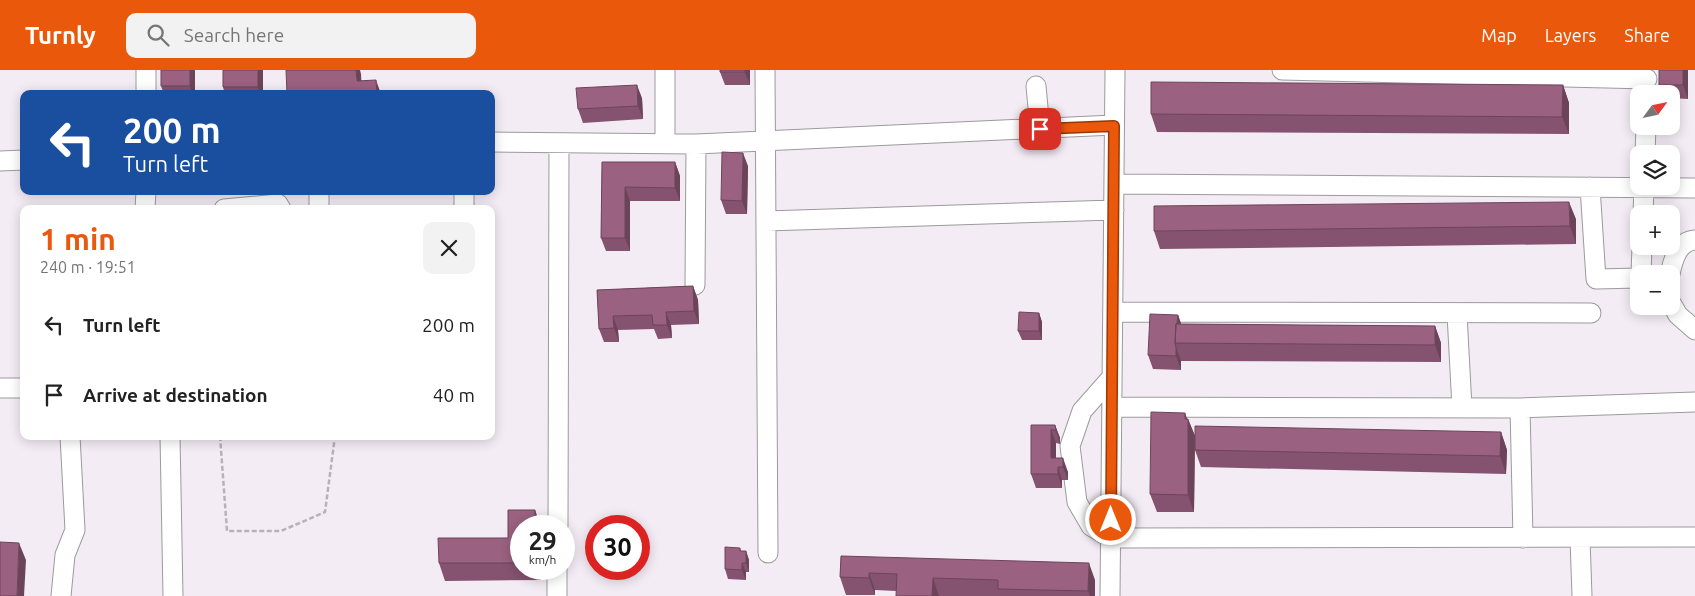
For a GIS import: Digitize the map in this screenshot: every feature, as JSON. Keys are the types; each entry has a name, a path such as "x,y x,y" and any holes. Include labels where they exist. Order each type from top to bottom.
{"street":[{"path":"146,70 146,90"},
{"path":"665,70 665,144"},
{"path":"765,70 768,553"},
{"path":"1110,596 1115,70"},
{"path":"1282,70 1647,81"},
{"path":"1036,86 1040,129"},
{"path":"495,142 696,144 1114,126"},
{"path":"558,515 559,143"},
{"path":"696,144 696,285"},
{"path":"0,160 20,160"},
{"path":"1114,184 1630,187"},
{"path":"1590,187 1596,279 1630,278"},
{"path":"1680,188 1695,188"},
{"path":"766,221 1114,210"},
{"path":"1672,265 1673,258 1683,244 1695,240"},
{"path":"1113,312 1591,313"},
{"path":"1457,314 1462,408"},
{"path":"1678,315 1695,330"},
{"path":"1112,377 1082,411 1070,446 1077,502 1091,526 1111,538 1695,537"},
{"path":"0,388 20,388"},
{"path":"1112,407 1520,408 1695,402"},
{"path":"1520,408 1523,538"},
{"path":"61,596 65,555 75,530 70,440"},
{"path":"170,440 173,596"},
{"path":"1580,538 1582,596"},
{"path":"557,580 557,596"}],"path":[{"path":"220,440 227,531 281,531 325,512 334,440"}],"shaded area":[{"path":"0,70 1695,70 1695,596 0,596"}],"building":[{"path":"161,70 190,70 190,86 161,86"},
{"path":"223,70 258,70 258,87 223,87"},
{"path":"286,70 356,70 357,81 376,80 377,90 287,90"},
{"path":"720,70 745,70 745,72 720,72"},
{"path":"1659,70 1683,70 1683,85 1659,85"},
{"path":"1151,82 1563,85 1562,117 1151,114"},
{"path":"637,85 638,106 578,109 576,88"},
{"path":"722,152 743,153 742,201 721,200"},
{"path":"602,162 675,162 675,188 625,187 625,238 601,238"},
{"path":"1569,202 1570,226 1154,231 1154,206"},
{"path":"693,286 694,311 666,312 667,325 653,325 652,315 613,316 614,328 599,329 597,290"},
{"path":"1019,312 1039,313 1039,331 1018,331"},
{"path":"1150,314 1178,315 1175,343 1176,356 1148,355"},
{"path":"1176,324 1435,326 1435,345 1175,343"},
{"path":"1151,412 1185,413 1185,419 1188,419 1188,495 1150,494"},
{"path":"1031,425 1055,425 1056,431 1051,429 1051,458 1063,458 1063,467 1058,467 1058,474 1031,474"},
{"path":"1195,426 1501,432 1500,456 1195,450"},
{"path":"508,510 535,510 535,515 510,515 510,563 439,563 438,538 508,538"},
{"path":"0,542 19,543 17,596 0,596"},
{"path":"725,547 740,548 740,551 746,551 746,563 742,563 742,570 725,569"},
{"path":"841,556 1089,563 1088,591 998,589 998,580 933,578 932,596 896,596 897,574 869,573 869,578 840,577"}],"route":[{"path":"1040,129 1114,126 1111,520"}]}
